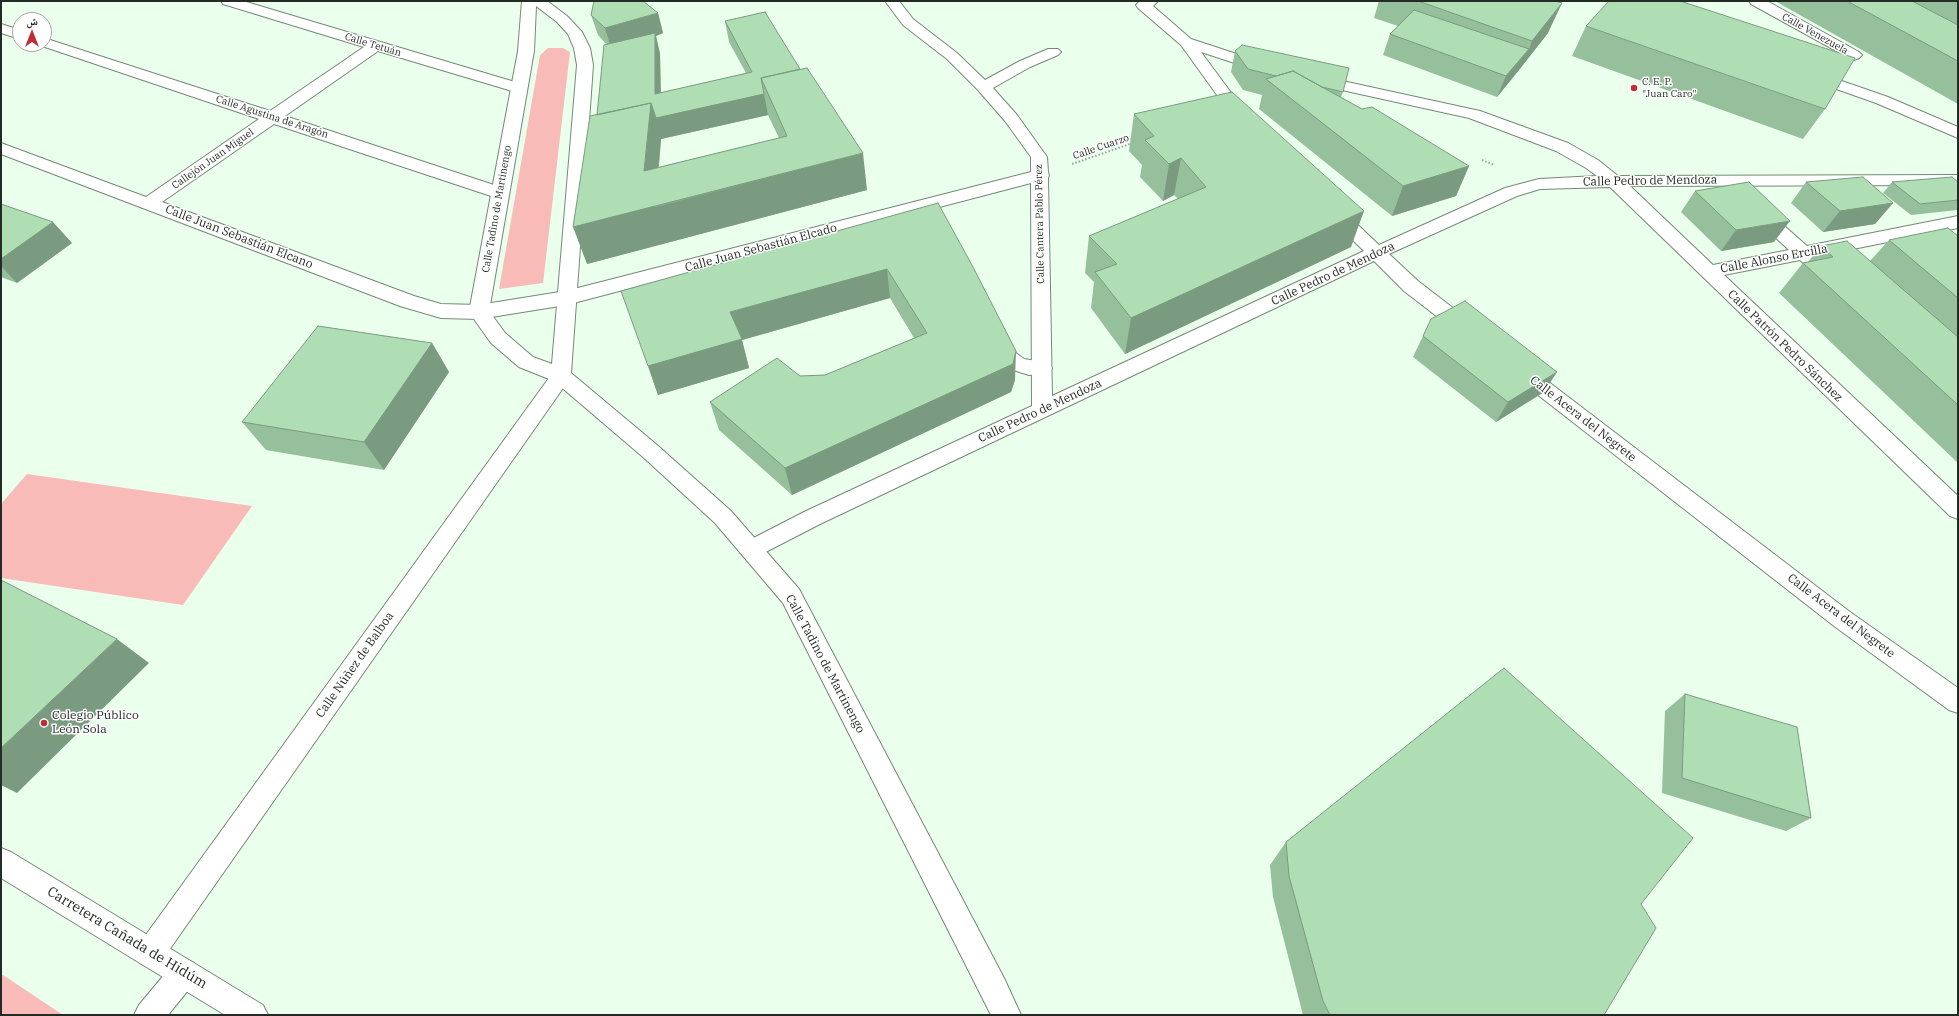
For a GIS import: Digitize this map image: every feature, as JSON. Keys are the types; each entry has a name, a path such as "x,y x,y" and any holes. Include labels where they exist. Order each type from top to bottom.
{"street":[{"name":"Calle Tetuán","path":"228,1 519,88"},
{"name":"Calle Tadino de Martinengo","path":"529,1 528,29 519,88 479,312 498,338 526,362 561,376 650,451 723,517 791,596 994,988 1006,1015"},
{"path":"538,1 562,19 575,32 582,48 585,65 561,376"},
{"name":"Calle Cantera Pablo Pérez","path":"892,1 908,22 952,56 984,87 1011,118 1039,157 1041,175 1042,410"},
{"name":"Calle Venezuela","path":"1756,1 1854,55"},
{"path":"1144,2 1186,42 1234,109 1252,130"},
{"path":"1,28 12,31"},
{"path":"1186,42 1225,56 1276,71"},
{"name":"Calle Agustina de Aragón","path":"52,45 500,193"},
{"name":"Callejón Juan Miguel","path":"150,203 375,46"},
{"path":"984,87 1025,64 1053,52"},
{"path":"1793,69 1882,100 1958,133"},
{"name":"Calle Patrón Pedro Sánchez","path":"1299,76 1474,114 1562,147 1592,164 1614,181 1958,510"},
{"name":"Calle Juan Sebastián Elcano","path":"1,148 407,301 441,311 479,312"},
{"name":"Calle Juan Sebastián Elcado","path":"479,312 566,298 1041,175"},
{"path":"1723,180 1845,290"},
{"path":"1834,180 1858,199"},
{"name":"Calle Pedro de Mendoza","path":"752,550 812,518 1376,253 1511,192 1539,184 1614,181 1834,180 1954,183"},
{"path":"1325,203 1411,286 1486,344"},
{"path":"1882,219 1917,248"},
{"name":"Calle Alonso Ercilla","path":"1708,272 1958,222"},
{"path":"992,322 1008,358 1017,364 1029,368 1042,368"},
{"name":"Calle Acera del Negrete","path":"1504,358 1842,619 1958,702"},
{"name":"Calle Núñez de Balboa","path":"150,953 561,376"},
{"name":"Carretera Cañada de Hidúm","path":"1,862 253,1015"},
{"path":"149,1015 184,973"}],"path":[{"name":"Calle Cuarzo","path":"1041,175 1137,142"}],"shaded area":[{"path":"548,48 563,48 570,52 543,283 499,289 540,55"},
{"path":"27,474 252,506 183,605 1,578 1,504"},
{"path":"1,975 3,975 63,1015 1,1015"}],"building":[{"path":"594,1 643,1 658,13 605,28 591,15"},
{"path":"1418,1 1555,1 1562,3 1532,41"},
{"path":"1609,1 1680,1 1855,58 1825,109 1586,26"},
{"path":"1847,1 1912,1 1958,25 1958,61"},
{"path":"1414,10 1529,49 1506,76 1390,34"},
{"path":"765,12 800,69 761,78 764,94 656,118 651,103 597,115 604,45 655,33 655,94 752,72 725,21"},
{"path":"1242,45 1349,68 1343,92 1322,87 1293,71 1276,76 1248,69 1235,51"},
{"path":"807,68 863,153 573,227 590,116 651,103 644,171 787,136 761,78"},
{"path":"1293,71 1362,109 1372,107 1469,166 1403,186 1266,79"},
{"path":"1232,92 1364,211 1131,318 1095,272 1117,264 1089,236 1206,187 1181,158 1169,164 1145,140 1154,136 1134,114"},
{"path":"1863,177 1893,203 1840,211 1806,182"},
{"path":"1952,177 1958,182 1958,200 1920,204 1892,182"},
{"path":"1749,182 1790,221 1736,230 1695,191"},
{"path":"938,203 1016,351 1013,364 785,468 710,402 777,358 800,376 825,375 927,333 887,269 730,312 742,339 648,366 621,291"},
{"path":"1,204 53,222 1,259"},
{"path":"1948,228 1958,236 1958,298 1889,240"},
{"path":"1847,241 1958,337 1958,405 1803,263 1833,257 1821,246"},
{"path":"1465,301 1557,372 1508,402 1423,336 1431,319"},
{"path":"318,326 432,343 364,442 242,422"},
{"path":"1,580 117,639 1,748"},
{"path":"1504,668 1693,838 1641,904 1656,928 1604,1015 1330,1015 1323,1001 1289,876 1286,842"},
{"path":"1685,694 1797,727 1811,818 1682,778"}],"place":[{"name":"C. E. P. \"Juan Caro\"","path":"1634,88"},
{"name":"Colegio Público León Sola","path":"44,723"}]}
